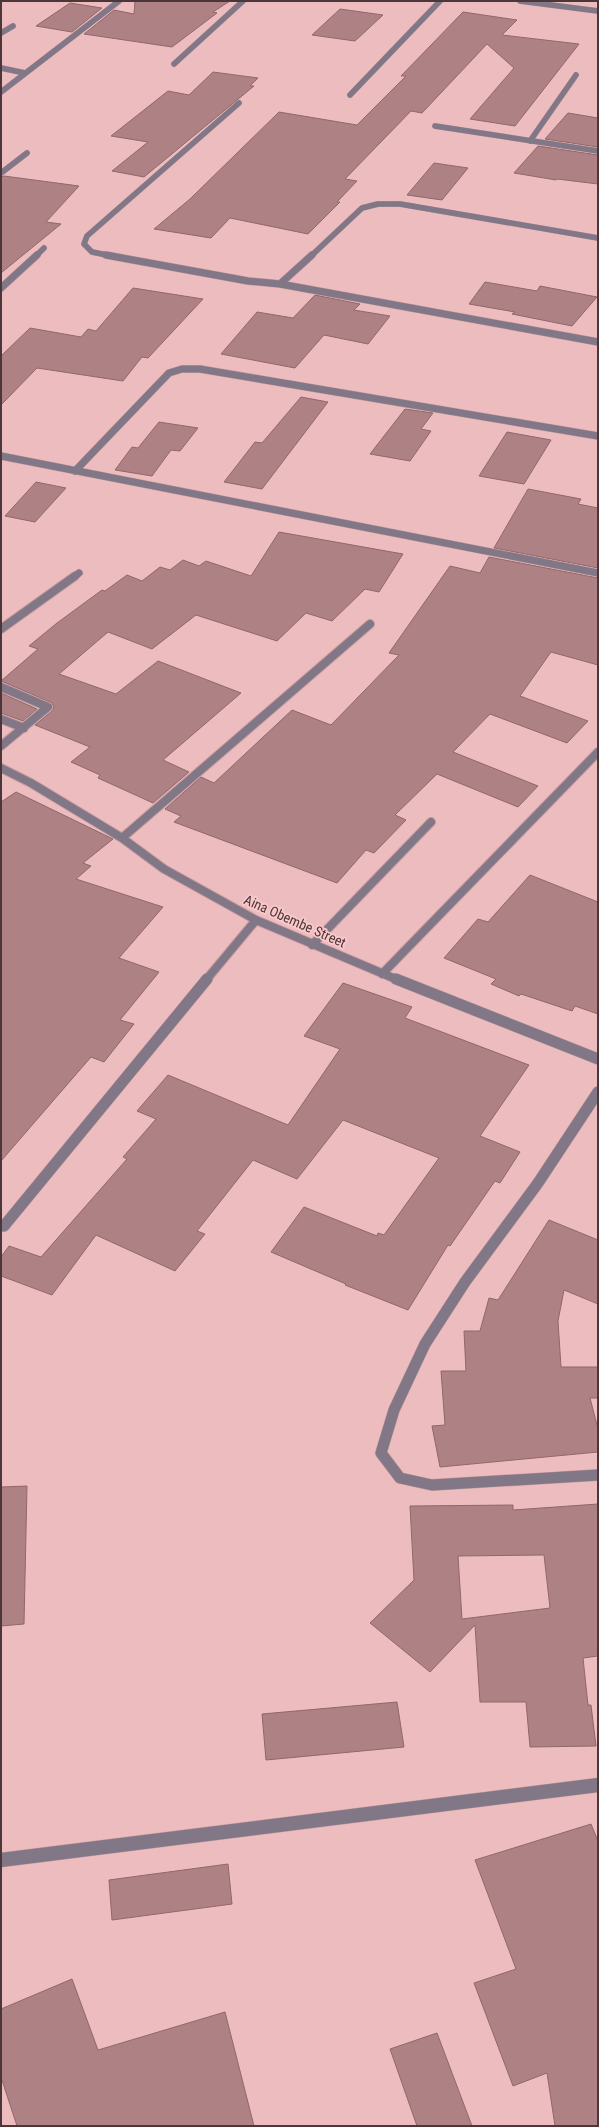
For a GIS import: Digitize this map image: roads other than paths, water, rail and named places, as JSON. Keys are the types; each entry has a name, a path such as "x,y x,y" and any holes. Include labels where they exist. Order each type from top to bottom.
{"street":[{"path":"1,92 119,1"},
{"path":"174,64 243,1"},
{"path":"350,95 440,1"},
{"path":"520,1 598,11"},
{"path":"1,33 13,26"},
{"path":"1,68 25,73"},
{"path":"530,141 576,74"},
{"path":"239,103 87,236 84,244 92,252 248,281 280,284 598,342"},
{"path":"435,126 598,151"},
{"path":"1,173 27,152"},
{"path":"280,284 362,208 378,204 400,204 598,238"},
{"path":"1,288 44,248"},
{"path":"75,471 169,373 182,369 200,369 598,436"},
{"path":"1,456 598,573"},
{"path":"1,629 79,573"},
{"path":"122,838 370,624"},
{"path":"1,688 44,704 48,707 1,746"},
{"path":"1,719 24,728"},
{"path":"382,974 598,752"},
{"name":"Aina Obembe Street","path":"1,768 31,783 122,838 164,869 256,920 382,974 598,1059"},
{"path":"312,945 431,822"},
{"path":"4,1226 256,920"},
{"path":"598,1092 538,1183 465,1282 425,1344 394,1410 381,1453 400,1478 432,1485 598,1475"},
{"path":"1,1860 598,1785"}]}
